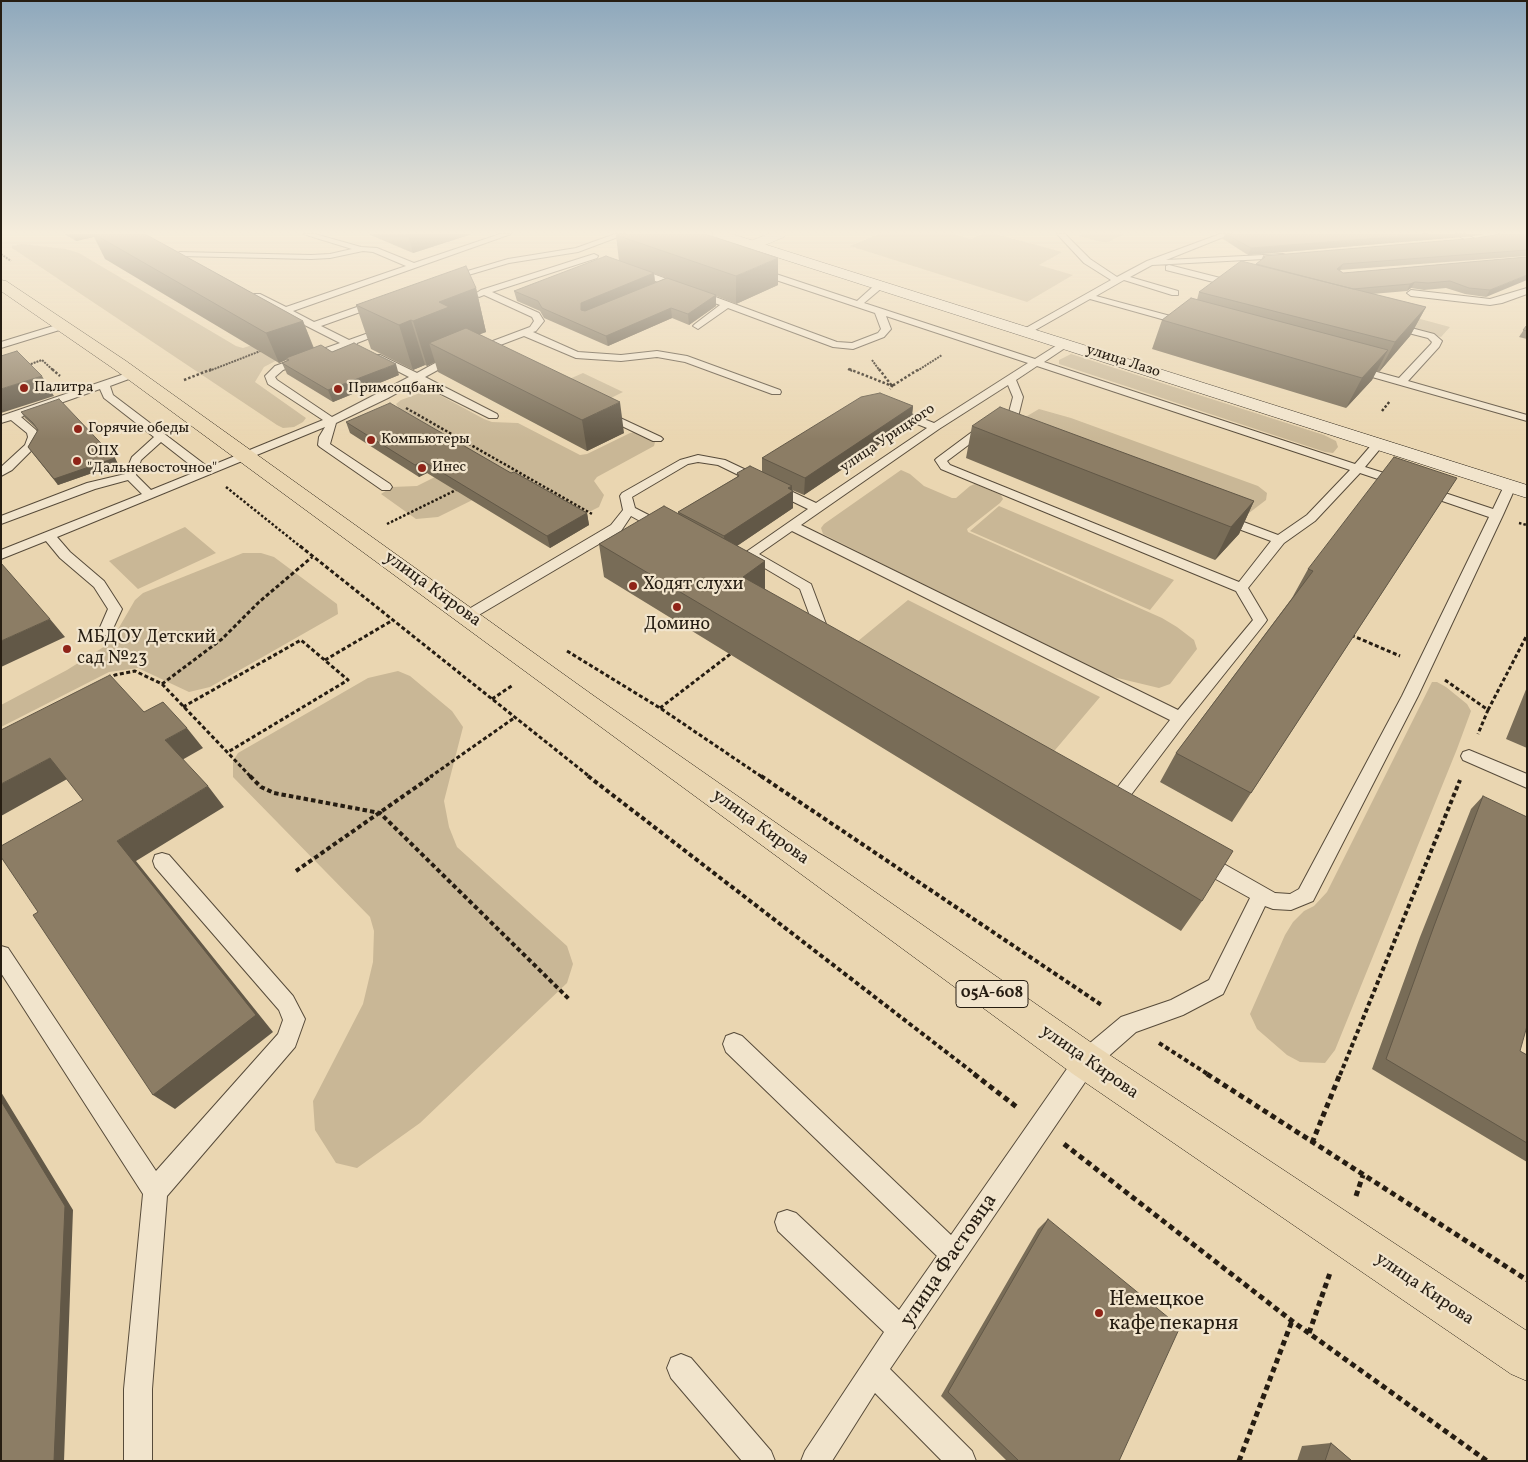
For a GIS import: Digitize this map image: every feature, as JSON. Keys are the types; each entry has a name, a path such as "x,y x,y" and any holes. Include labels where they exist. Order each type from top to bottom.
{"main road":[{"name":"улица Кирова","path":"28,302 133,374 246,455 609,720 1086,1061 1527,1358"},
{"name":"улица Лазо","path":"935,302 1527,492"}],"lane":[{"path":"268,302 493,416"},
{"path":"284,311 309,302"},
{"path":"314,325 380,302"},
{"path":"1,555 331,421 419,378 441,364 483,353 510,338 533,329 539,321 536,315 507,302"},
{"path":"719,302 830,343 853,346 881,334 886,329 879,311"},
{"path":"853,302 1358,468 1497,516"},
{"path":"1028,331 1077,302"},
{"path":"1110,302 1192,324"},
{"path":"698,326 726,305"},
{"path":"331,421 272,382 270,376 279,368 400,324"},
{"path":"1384,324 1432,336 1437,341 1401,382"},
{"path":"1,345 63,326"},
{"path":"524,332 576,355 621,358 657,354 687,359 776,392"},
{"name":"улица Урицкого","path":"733,566 935,427 1065,344"},
{"path":"1344,366 1527,418"},
{"path":"1,420 133,374"},
{"path":"996,431 1013,417 1018,397 1011,379"},
{"path":"104,384 108,396 206,471"},
{"path":"879,405 935,427"},
{"path":"594,408 656,439"},
{"path":"1,473 30,446 34,437 32,432 13,416"},
{"path":"331,421 330,430 325,437 324,445 386,487"},
{"path":"1014,438 996,431 980,431 941,460 946,467 1241,588 1260,620 1180,718 1111,809"},
{"path":"130,476 136,460 161,436"},
{"path":"1241,588 1279,540 1311,518 1378,444"},
{"path":"678,536 630,510 626,496 684,462 698,458 721,462 816,508"},
{"path":"130,476 150,494"},
{"path":"1,520 91,486 130,476"},
{"path":"1186,852 1273,901 1292,902 1306,896 1425,666 1510,486"},
{"path":"468,616 616,528 630,510"},
{"path":"1206,512 1279,540"},
{"path":"792,526 1180,718"},
{"path":"48,535 65,555 99,584 115,609 105,632"},
{"path":"750,554 806,588 827,644 835,649"},
{"path":"1469,756 1527,781"},
{"path":"1094,799 1128,819"},
{"path":"138,1461 138,1389 155,1191 287,1040 294,1019 286,1003 162,861"},
{"path":"1129,1024 1176,1008 1216,987 1261,895"},
{"path":"1,955 155,1191"},
{"name":"улица Фастовца","path":"815,1461 874,1371 1086,1061 1129,1024"},
{"path":"734,1044 954,1255"},
{"path":"787,1222 902,1330"},
{"path":"681,1368 761,1461"},
{"path":"874,1371 962,1461"}],"path":[{"path":"853,346 871,359 892,386 967,340"},
{"path":"189,386 182,381 265,350"},
{"path":"26,366 42,360 82,392"},
{"path":"384,396 616,528"},
{"path":"497,469 506,464"},
{"path":"206,471 514,718 958,1064 1042,1126 1292,1321 1487,1461"},
{"path":"387,524 463,486"},
{"path":"378,518 394,530"},
{"path":"162,684 222,639 258,602 312,557"},
{"path":"325,660 393,620"},
{"path":"1342,631 1425,666 1488,710"},
{"path":"1312,1143 1488,710 1527,635"},
{"path":"183,707 301,640 348,680 228,752"},
{"path":"566,650 660,708 1129,1024 1527,1280"},
{"path":"660,708 736,650"},
{"path":"106,680 115,675 135,671 162,684 261,787 274,793 380,813 570,1000"},
{"path":"296,871 514,718"},
{"path":"1239,1461 1292,1321"}],"shaded area":[{"path":"93,302 162,302 236,346 243,348 286,334 306,345 264,367 255,382 306,418 294,427 283,428"},
{"path":"1376,307 1450,327 1441,337 1366,316"},
{"path":"1071,354 1324,435 1336,441 1338,447 1333,453 1325,452 1059,364 1059,360"},
{"path":"583,373 623,392 607,400 567,380"},
{"path":"428,390 492,422 518,423 580,455 587,454 630,433 636,432 655,442 654,446 597,477 594,481 604,495 599,507 591,511 577,513 509,482 438,517 416,519 381,494 392,487 417,486 473,458 400,410 396,404 401,400"},
{"path":"1039,409 1071,418 1258,486 1267,493 1266,500 1249,513 1022,419"},
{"path":"901,470 910,474 924,486 952,498 956,498 975,484 1001,495 1003,499 1000,503 967,529 968,532 1162,618 1194,640 1197,649 1170,684 1159,688 1109,676 1057,652 823,534 821,528 824,524"},
{"path":"999,506 1174,580 1150,610 970,531"},
{"path":"185,527 216,553 138,589 109,561"},
{"path":"243,553 261,553 274,557 337,604 338,614 210,687 189,692 138,668 109,672 1,727 1,705 67,670 110,643 135,600 143,593"},
{"path":"908,600 1100,697 1050,756 852,646"},
{"path":"398,671 410,676 452,711 463,727 444,801 449,827 457,847 567,946 573,964 567,983 420,1123 357,1168 336,1163 315,1130 313,1101 363,1004 373,962 374,931 370,917 233,777 233,761 238,753 368,678"},
{"path":"1432,682 1437,682 1446,687 1467,704 1471,711 1335,1050 1325,1063 1300,1062 1287,1055 1257,1029 1250,1014 1285,935 1293,922 1304,911 1314,906 1327,892"}],"building":[{"path":"213,302 269,302 303,321 266,333"},
{"path":"364,302 439,302 449,307 399,325 356,305"},
{"path":"539,302 583,302 581,303 581,310 585,311 607,302 705,302 688,314 671,308 606,336 542,308"},
{"path":"1185,302 1207,302 1388,350 1362,378 1162,320"},
{"path":"1239,302 1407,302 1426,307 1395,342"},
{"path":"466,328 620,402 582,420 429,343"},
{"path":"354,343 396,364 328,390 282,363 289,360 286,358 321,345 332,352"},
{"path":"17,351 42,376 1,389 1,356"},
{"path":"880,393 913,406 805,478 762,458 861,397"},
{"path":"59,399 115,458 54,479 28,447 38,430 21,412"},
{"path":"390,403 511,473 514,472 587,513 547,536 423,461 415,465 346,422"},
{"path":"1000,407 1254,501 1231,527 972,426"},
{"path":"1394,457 1457,478 1251,793 1176,753 1313,571 1308,569"},
{"path":"750,466 792,486 788,488 793,491 724,536 678,512 739,476 737,473"},
{"path":"664,506 765,561 743,577 1233,851 1202,901 599,544"},
{"path":"1,563 50,619 1,641"},
{"path":"110,675 144,712 163,702 187,728 165,740 208,786 117,841 256,1015 153,1095 33,915 38,912 1,857 1,846 83,800 50,758 1,784 1,730"},
{"path":"1483,796 1527,817 1527,1026 1520,1051 1527,1055 1527,1143 1386,1059"},
{"path":"1,1101 65,1206 54,1461 1,1461"},
{"path":"1048,1219 1180,1327 1119,1461 1019,1461 948,1392"},
{"path":"1331,1443 1352,1461 1325,1461"}],"place":[{"name":"Палитра","path":"24,388"},
{"name":"Примсоцбанк","path":"338,389"},
{"name":"Горячие обеды","path":"78,429"},
{"name":"Компьютеры","path":"371,440"},
{"name":"ОПХ \"Дальневосточное\"","path":"77,461"},
{"name":"Инес","path":"422,468"},
{"name":"Ходят слухи","path":"633,586"},
{"name":"Домино","path":"677,607"},
{"name":"МБДОУ Детский сад №23","path":"67,649"},
{"name":"Немецкое кафе пекарня","path":"1099,1313"}]}
